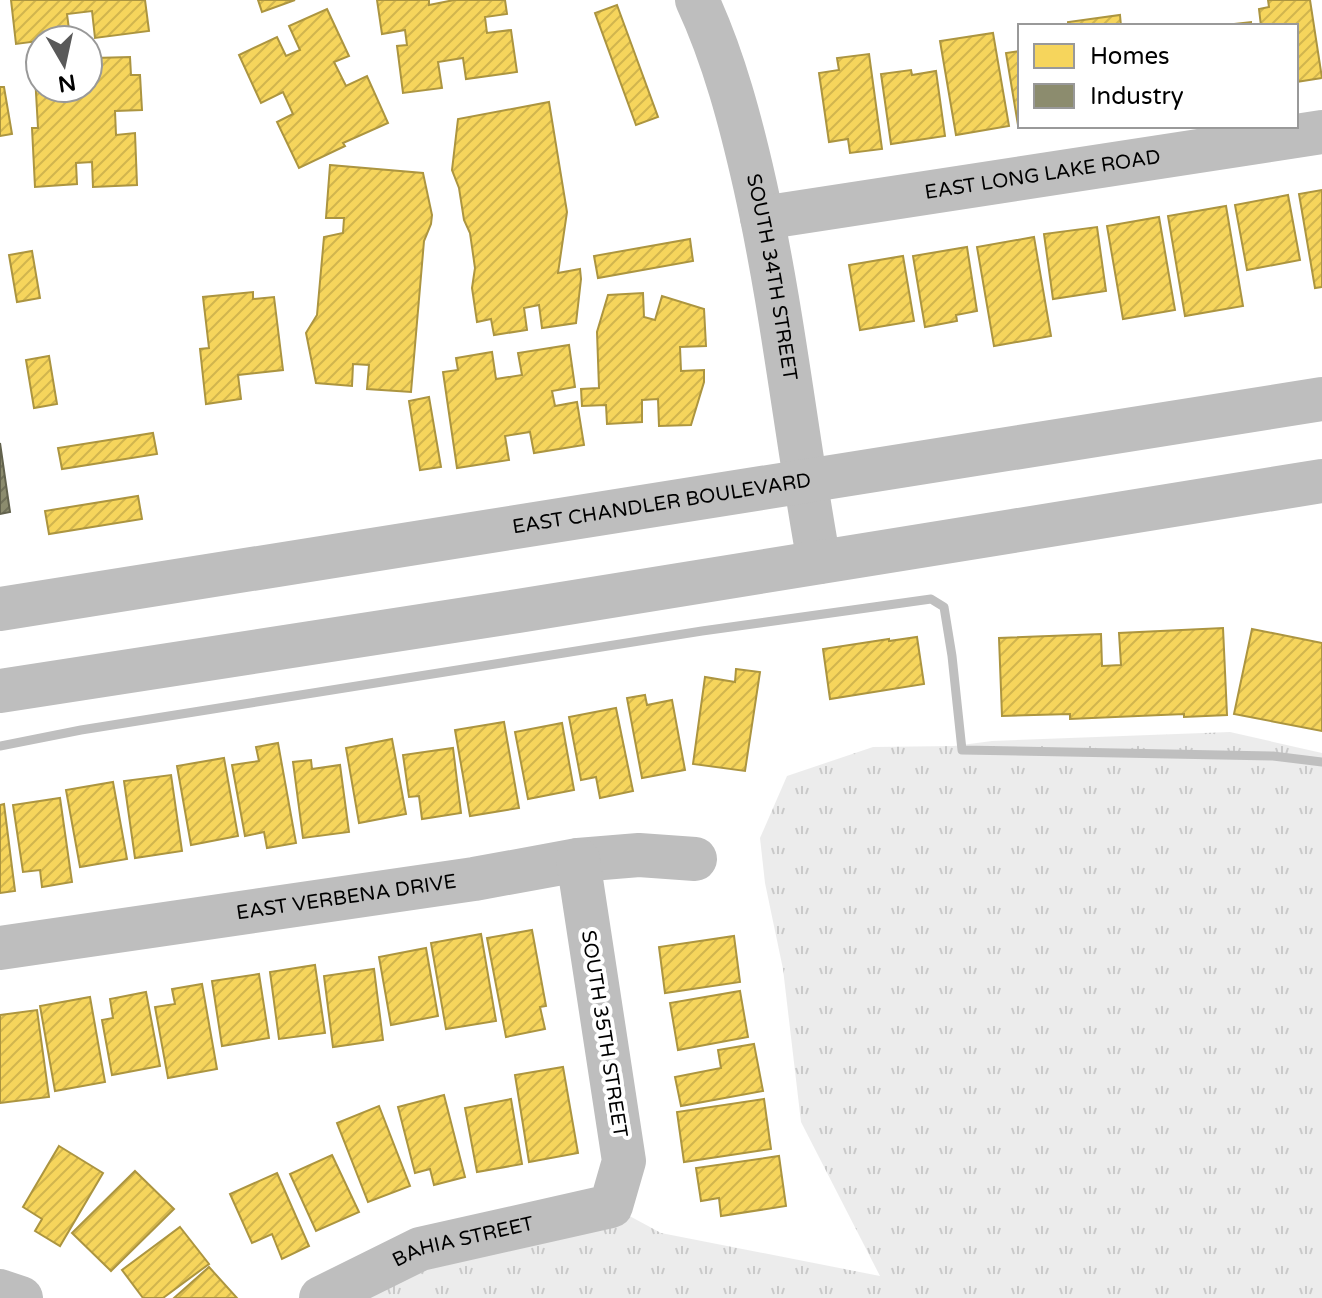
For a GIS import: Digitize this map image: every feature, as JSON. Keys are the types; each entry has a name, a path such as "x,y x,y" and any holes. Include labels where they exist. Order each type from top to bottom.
{"main road":[{"name":"SOUTH 34TH STREET","path":"697,0 746,143 777,293 819,562"},
{"name":"EAST LONG LAKE ROAD","path":"762,218 1322,132"},
{"name":"EAST CHANDLER BOULEVARD","path":"0,609 1322,399"},
{"path":"0,691 1322,481"},
{"name":"EAST VERBENA DRIVE","path":"0,948 474,879 578,860 639,855 695,859"},
{"name":"SOUTH 35TH STREET","path":"578,860 624,1161 611,1206"},
{"name":"BAHIA STREET","path":"321,1298 420,1249 611,1206"},
{"path":"0,1291 21,1298"}],"green space":[{"path":"1230,732 1322,753 1322,1298 321,1298 611,1206 661,1233 880,1276 801,1122 783,969 765,883 760,838 787,776 873,747 954,746 992,741"}],"building: Homes":[{"path":"11,0 145,0 149,31 104,37 104,24 93,24 92,11 67,14 68,24 24,24 24,43 16,44"},
{"path":"258,0 295,0 262,12"},
{"path":"377,0 429,0 429,5 454,0 505,0 507,14 485,17 487,33 511,30 517,72 466,79 463,58 438,62 442,88 403,93 397,46 407,45 405,30 382,34"},
{"path":"1268,0 1310,0 1322,78 1298,82 1298,24 1261,24 1259,9 1269,7"},
{"path":"617,5 658,117 636,125 595,13"},
{"path":"327,9 349,56 334,62 346,86 367,76 388,123 343,143 345,146 299,168 277,122 293,114 283,92 261,103 239,55 277,37 286,56 300,50 289,26"},
{"path":"1120,15 1121,24 1068,24"},
{"path":"993,33 1009,126 956,135 940,41"},
{"path":"1018,51 1018,125 1006,53"},
{"path":"869,54 882,149 850,153 848,139 829,142 819,73 839,70 837,58"},
{"path":"130,57 131,75 140,75 142,110 115,111 116,135 135,133 137,185 93,187 92,162 76,163 77,184 35,187 32,128 38,128 37,104 104,104 104,58"},
{"path":"911,70 912,75 936,71 945,136 891,144 881,74"},
{"path":"0,87 4,87 12,134 0,136"},
{"path":"549,102 567,212 558,273 580,269 576,323 542,328 539,305 524,308 527,330 494,335 491,319 477,322 470,233 452,170 458,119"},
{"path":"330,165 423,173 432,215 424,241 411,392 367,389 369,365 353,364 352,386 316,383 306,333 317,315 324,237 343,233 344,218 326,218"},
{"path":"1322,190 1322,287 1315,288 1299,194"},
{"path":"1288,195 1300,260 1247,270 1235,205"},
{"path":"1226,206 1243,306 1185,316 1168,216"},
{"path":"1159,217 1175,310 1123,319 1107,226"},
{"path":"1097,227 1106,291 1053,299 1044,234"},
{"path":"1034,237 1051,336 994,346 977,247"},
{"path":"690,239 693,261 598,278 594,256"},
{"path":"967,247 977,311 956,315 957,321 925,327 913,256"},
{"path":"32,251 40,298 17,302 9,255"},
{"path":"903,256 914,321 860,330 849,265"},
{"path":"253,292 253,299 274,297 283,370 238,375 241,399 206,404 200,349 209,348 203,297"},
{"path":"643,293 644,317 655,320 662,296 704,309 706,346 680,347 681,371 704,370 704,382 691,425 659,426 658,399 642,400 642,422 607,424 606,405 582,406 581,389 599,388 597,332 608,295"},
{"path":"569,345 575,387 552,391 555,406 577,402 584,445 534,453 530,432 505,436 509,460 457,468 443,372 458,370 456,358 492,352 496,379 522,375 518,353"},
{"path":"49,356 57,404 34,408 26,360"},
{"path":"429,397 441,467 420,470 409,401"},
{"path":"153,433 157,454 62,469 58,448"},
{"path":"138,496 142,519 49,534 45,511"},
{"path":"1223,628 1227,715 1070,719 1070,714 1002,716 999,638 1101,634 1102,666 1121,665 1119,633"},
{"path":"1252,629 1322,643 1322,731 1234,714"},
{"path":"917,637 924,684 830,699 823,649"},
{"path":"736,669 760,672 745,771 693,764 705,677 735,682"},
{"path":"645,695 647,705 672,700 685,770 642,778 627,698"},
{"path":"616,708 633,791 600,798 596,777 581,780 569,717"},
{"path":"504,722 519,808 470,816 455,730"},
{"path":"562,723 574,790 528,799 515,732"},
{"path":"392,739 406,814 359,823 346,748"},
{"path":"278,743 296,843 267,848 264,832 245,836 232,765 259,761 256,747"},
{"path":"453,748 461,813 422,819 419,796 409,797 403,755"},
{"path":"224,758 238,836 191,845 177,766"},
{"path":"311,760 312,769 340,765 349,832 303,838 293,762"},
{"path":"171,775 182,851 135,858 124,781"},
{"path":"113,782 127,859 80,867 66,790"},
{"path":"60,798 72,882 42,887 40,870 23,872 13,805"},
{"path":"4,804 15,891 0,893 0,805"},
{"path":"532,930 546,1006 540,1007 545,1029 506,1037 487,938"},
{"path":"481,934 496,1021 446,1029 431,943"},
{"path":"734,936 740,982 665,993 659,947"},
{"path":"426,948 438,1016 391,1025 379,957"},
{"path":"315,965 325,1033 279,1039 270,972"},
{"path":"374,969 383,1040 333,1047 324,976"},
{"path":"259,974 269,1038 222,1046 212,981"},
{"path":"202,984 217,1069 168,1078 155,1007 175,1004 172,989"},
{"path":"740,991 748,1037 678,1050 670,1003"},
{"path":"146,992 160,1066 112,1075 102,1020 113,1018 110,999"},
{"path":"90,997 105,1082 55,1091 40,1006"},
{"path":"37,1010 49,1097 0,1103 0,1015"},
{"path":"754,1044 763,1091 681,1106 675,1077 721,1068 718,1050"},
{"path":"563,1067 578,1153 529,1162 515,1075"},
{"path":"444,1095 465,1177 434,1185 430,1169 415,1173 398,1107"},
{"path":"511,1099 522,1164 477,1172 465,1108"},
{"path":"764,1099 771,1149 684,1162 677,1112"},
{"path":"379,1106 410,1186 368,1202 337,1123"},
{"path":"59,1146 103,1173 60,1246 35,1231 42,1219 23,1207"},
{"path":"332,1155 359,1212 316,1231 290,1174"},
{"path":"779,1156 786,1206 721,1216 719,1198 701,1201 696,1168"},
{"path":"135,1171 174,1209 111,1271 72,1233"},
{"path":"277,1173 309,1246 282,1259 272,1234 252,1243 230,1194"},
{"path":"180,1227 209,1264 163,1298 143,1298 122,1270"},
{"path":"209,1267 237,1298 174,1298"}],"building: Industry":[{"path":"0,443 10,512 0,514"}],"waterway":[{"path":"0,746 81,730 702,631 931,599 944,607 962,750 1273,756 1322,762"}]}
